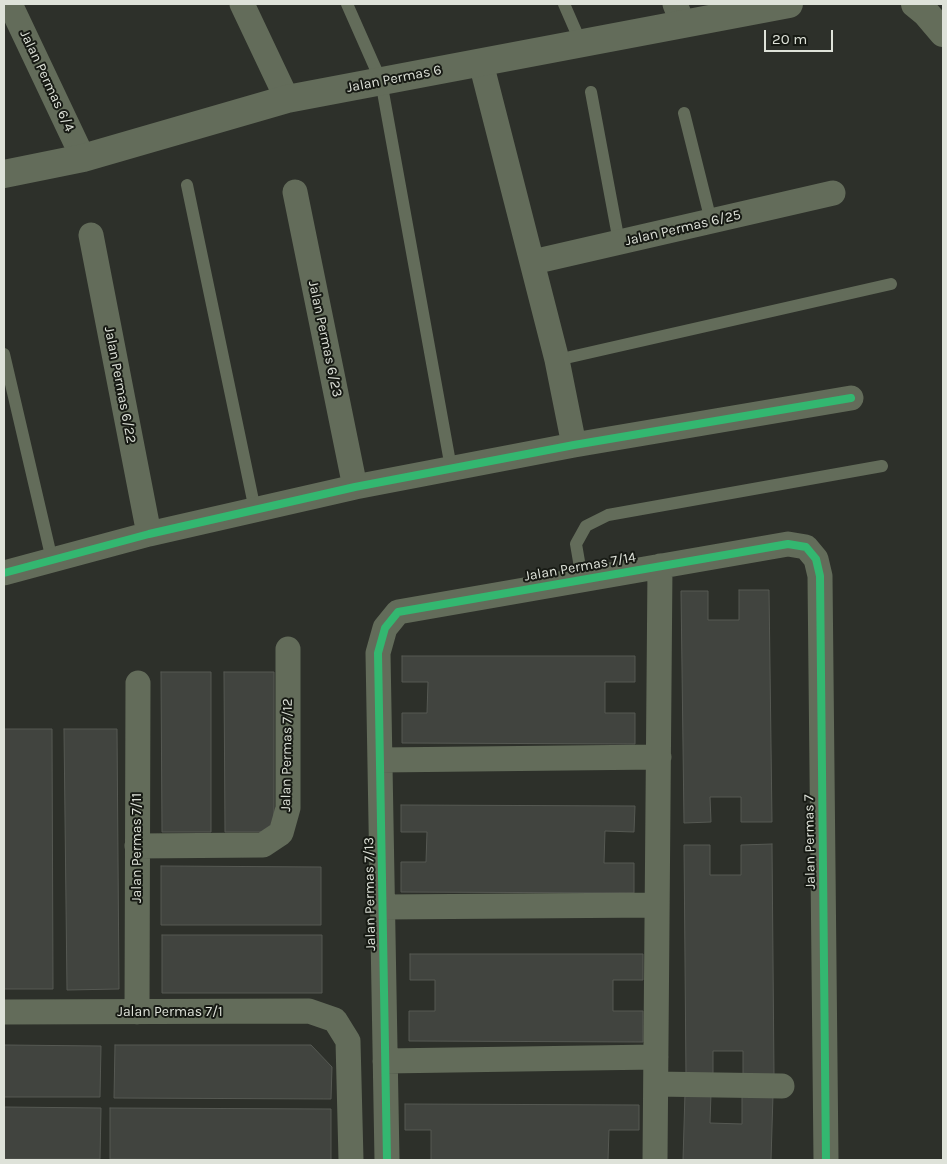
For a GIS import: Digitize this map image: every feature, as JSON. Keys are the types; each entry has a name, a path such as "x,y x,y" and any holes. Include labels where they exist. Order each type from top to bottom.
{"main road":[{"path":"915,4 926,12 943,32"}],"street":[{"name":"Jalan Permas 6/4","path":"10,4 83,158"},
{"path":"242,4 287,99"},
{"name":"Jalan Permas 6","path":"4,174 83,158 287,99 581,43 679,14 789,4"},
{"path":"481,63 557,360 574,445"},
{"name":"Jalan Permas 6/23","path":"295,192 354,487"},
{"name":"Jalan Permas 6/25","path":"533,262 833,193"},
{"name":"Jalan Permas 6/22","path":"91,235 149,534"},
{"path":"4,573 149,534 354,487 574,445 851,398"},
{"name":"Jalan Permas 7/14","path":"385,628 398,612 788,544"},
{"name":"Jalan Permas 7","path":"788,544 806,547 816,559 820,576 826,1160"},
{"path":"655,1160 660,566"},
{"name":"Jalan Permas 7/13","path":"385,628 378,652 387,1160"},
{"name":"Jalan Permas 7/12","path":"137,846 263,845 281,833 288,808 288,649"},
{"name":"Jalan Permas 7/11","path":"137,1012 138,684"},
{"path":"380,760 659,757"},
{"path":"383,907 657,906"},
{"name":"Jalan Permas 7/1","path":"4,1012 309,1011 335,1020 348,1041 350,1160"},
{"path":"385,1061 656,1057"},
{"path":"656,1084 782,1086"}],"lane":[{"path":"347,4 381,81 451,468"},
{"path":"564,4 581,43"},
{"path":"591,92 619,242"},
{"path":"684,113 711,221"},
{"path":"187,185 255,510"},
{"path":"557,360 891,284"},
{"path":"4,354 52,560"},
{"path":"582,579 576,544 586,526 608,515 882,466"}],"building":[{"path":"739,590 769,590 772,822 741,822 741,797 710,797 711,822 684,823 681,591 708,591 708,620 739,620"},
{"path":"402,656 635,656 635,682 605,682 605,713 635,713 635,744 402,743 402,713 427,713 428,682 402,682"},
{"path":"161,672 211,672 211,832 162,832"},
{"path":"224,672 274,672 274,832 225,832"},
{"path":"4,729 52,729 53,989 4,989"},
{"path":"64,729 117,729 119,989 67,990"},
{"path":"401,805 635,806 634,832 605,831 604,863 634,863 634,893 401,892 401,862 426,862 427,832 401,832"},
{"path":"772,844 774,1076 743,1076 743,1051 713,1051 713,1077 686,1077 684,845 710,845 710,875 741,875 741,845"},
{"path":"161,866 321,867 321,925 161,925"},
{"path":"162,935 322,935 322,993 162,993"},
{"path":"410,954 643,954 643,980 613,980 613,1011 643,1011 643,1042 409,1041 409,1011 435,1011 435,980 410,980"},
{"path":"4,1045 101,1046 100,1097 4,1097"},
{"path":"115,1045 311,1045 332,1067 331,1099 114,1098"},
{"path":"685,1093 711,1093 710,1123 742,1124 742,1095 773,1095 771,1160 683,1160"},
{"path":"405,1104 639,1105 639,1130 609,1130 608,1160 431,1160 431,1130 405,1130"},
{"path":"4,1107 101,1108 100,1159 4,1159"},
{"path":"110,1108 331,1109 331,1160 110,1159"}],"cycle path":[{"path":"4,573 149,534 355,487 574,445 851,398"},
{"path":"387,1160 378,653 385,628 398,612 788,544 806,547 816,559 820,576 826,1160"}]}
